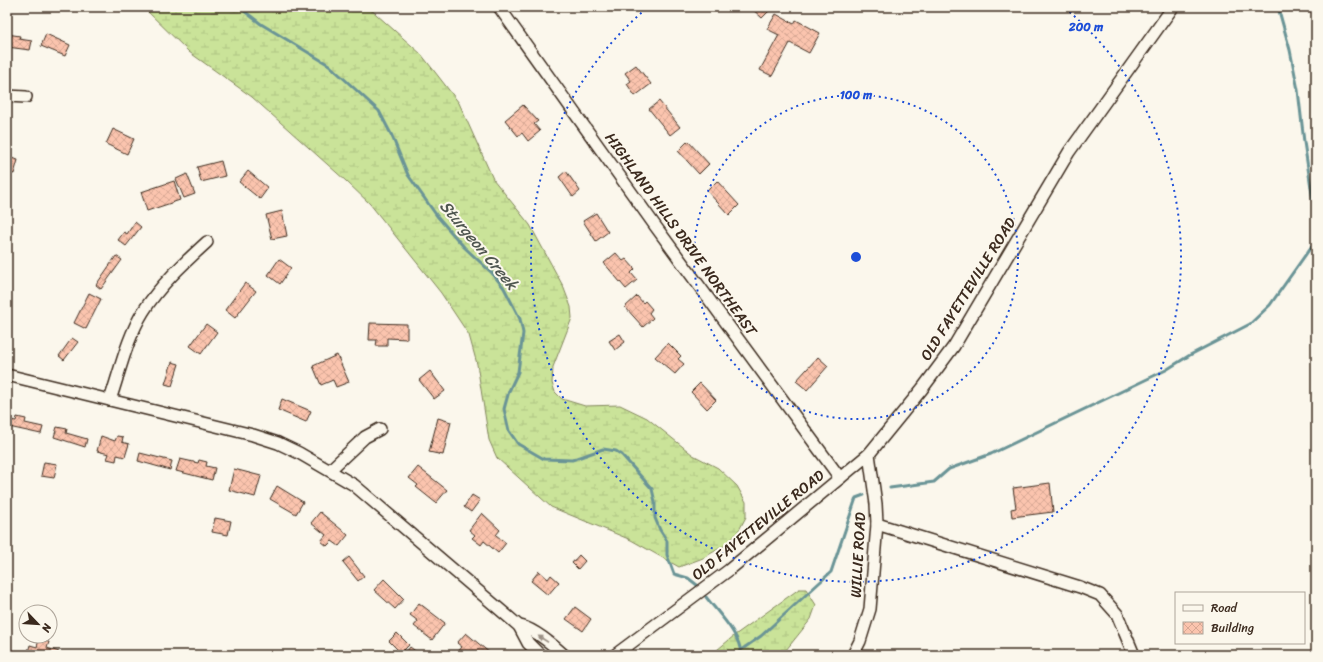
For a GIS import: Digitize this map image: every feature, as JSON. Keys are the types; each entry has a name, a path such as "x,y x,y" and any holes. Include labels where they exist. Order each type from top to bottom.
{"street":[{"name":"HIGHLAND HILLS DRIVE NORTHEAST","path":"499,7 651,220 840,478"},
{"name":"OLD FAYETTEVILLE ROAD","path":"615,655 729,570 869,454 922,389 954,346 1069,152 1173,7"},
{"path":"7,96 26,97"},
{"path":"110,400 130,340 143,313 158,290 207,242"},
{"path":"7,375 253,435 278,443 330,470 354,485 519,626 528,643 540,655"},
{"path":"330,470 365,437 380,429"},
{"name":"WILLIE ROAD","path":"853,655 860,641 870,609 876,504 869,454"},
{"path":"876,524 1080,587 1100,595 1117,614 1134,655"},
{"path":"519,626 524,627 540,637 564,655"}],"green space":[{"path":"143,7 368,7 421,54 459,103 493,179 530,225 563,286 571,307 572,318 553,367 552,383 555,392 562,399 585,406 620,405 647,418 693,455 718,468 737,486 746,502 746,517 738,532 727,544 703,558 679,567 631,540 551,507 497,458 489,440 477,364 469,335 441,293 370,204 252,97 189,52"},
{"path":"799,589 806,589 816,605 811,619 782,655 711,655 735,635"}],"building":[{"path":"750,7 773,7 762,18"},
{"path":"776,14 794,24 796,20 820,33 809,53 790,43 772,76 760,70 779,35 767,29"},
{"path":"7,34 20,36 19,39 32,41 30,50 7,47"},
{"path":"46,34 70,45 65,56 41,46"},
{"path":"636,65 651,84 635,96 627,84 631,81 625,73"},
{"path":"659,101 680,127 670,135 649,109"},
{"path":"523,105 538,121 534,124 540,131 528,141 522,133 518,136 505,120"},
{"path":"113,129 134,139 127,154 106,144"},
{"path":"688,141 709,164 699,174 678,151"},
{"path":"7,157 18,160 14,174 7,172"},
{"path":"221,161 225,176 201,182 197,167"},
{"path":"248,171 268,188 260,199 239,182"},
{"path":"566,171 580,191 573,197 559,177"},
{"path":"187,174 195,194 184,198 176,179"},
{"path":"174,181 180,200 147,211 141,192"},
{"path":"717,181 739,205 729,215 707,191"},
{"path":"282,211 287,236 272,239 266,215"},
{"path":"596,213 608,232 596,241 583,221"},
{"path":"135,222 141,227 126,246 118,240 124,232 127,234"},
{"path":"616,253 623,261 626,259 635,269 631,273 637,280 626,289 604,263"},
{"path":"116,256 122,260 101,289 96,285"},
{"path":"279,259 291,268 280,284 268,275"},
{"path":"245,283 256,291 235,318 225,310"},
{"path":"89,293 101,299 86,329 74,323"},
{"path":"637,296 643,303 645,301 652,309 649,313 653,318 643,327 625,307"},
{"path":"370,323 407,324 407,339 387,338 387,346 376,346 377,340 369,340"},
{"path":"206,324 217,332 201,354 190,346"},
{"path":"620,334 625,342 615,350 609,341"},
{"path":"72,338 78,342 64,360 59,356"},
{"path":"668,343 681,356 678,359 684,364 675,374 655,357"},
{"path":"337,355 349,382 336,387 333,380 321,385 313,366"},
{"path":"818,357 828,366 807,390 796,381"},
{"path":"172,362 179,364 172,386 165,384"},
{"path":"430,371 445,391 434,399 419,380"},
{"path":"700,383 716,400 707,409 691,392"},
{"path":"282,399 311,411 306,422 278,410"},
{"path":"17,417 26,419 25,423 43,427 41,434 9,427 10,420 16,421"},
{"path":"438,418 451,422 443,455 429,452"},
{"path":"57,427 67,429 66,433 87,439 85,447 54,437"},
{"path":"101,436 115,441 117,436 123,437 122,442 129,444 125,457 117,455 116,461 107,459 109,454 97,451"},
{"path":"140,453 172,461 170,470 138,461"},
{"path":"180,459 198,463 199,460 207,462 206,466 215,468 212,480 176,471"},
{"path":"44,462 57,464 54,478 41,476"},
{"path":"418,467 447,490 436,503 416,487 418,485 409,478"},
{"path":"234,469 261,476 255,497 229,490"},
{"path":"1050,483 1053,512 1012,517 1011,509 1016,508 1013,488"},
{"path":"277,486 303,502 296,514 270,499"},
{"path":"472,495 480,500 471,512 464,507"},
{"path":"320,512 348,535 339,546 332,541 327,546 321,541 326,535 311,523"},
{"path":"482,513 500,530 496,535 506,543 498,553 484,541 481,545 472,538 475,535 469,530"},
{"path":"215,518 231,521 228,535 212,532"},
{"path":"579,555 585,561 578,569 572,563"},
{"path":"349,557 364,576 358,581 343,562"},
{"path":"539,571 548,579 551,575 559,582 548,595 531,581"},
{"path":"384,579 404,599 395,609 374,590"},
{"path":"419,603 445,623 432,640 414,626 418,621 410,615"},
{"path":"575,607 591,619 583,631 566,619"},
{"path":"397,633 409,645 401,653 389,641"},
{"path":"466,633 491,654 469,655 467,653 459,655 457,653 462,647 457,643"},
{"path":"38,644 48,644 47,648 59,652 58,655 39,655 28,652 30,645 37,647"},
{"path":"410,647 418,653 416,655 404,655"}],"waterway":[{"name":"Sturgeon Creek","path":"239,7 261,24 329,65 379,111 392,136 408,175 437,216 464,247 492,273 504,288 520,319 523,333 518,372 509,391 504,409 509,431 518,444 544,459 572,460 603,449 616,451 622,455 652,489 655,502 655,518 667,541 667,555 674,574 688,578 697,585"},
{"path":"1278,7 1290,50 1298,90 1316,220"},
{"path":"890,488 934,482 949,469 991,454 1166,370 1190,355 1250,324 1270,305 1316,240"},
{"path":"741,650 761,636 831,572 856,498 864,495"},
{"name":"Sturgeon Creek","path":"706,597 733,632 740,647 741,655"}]}
